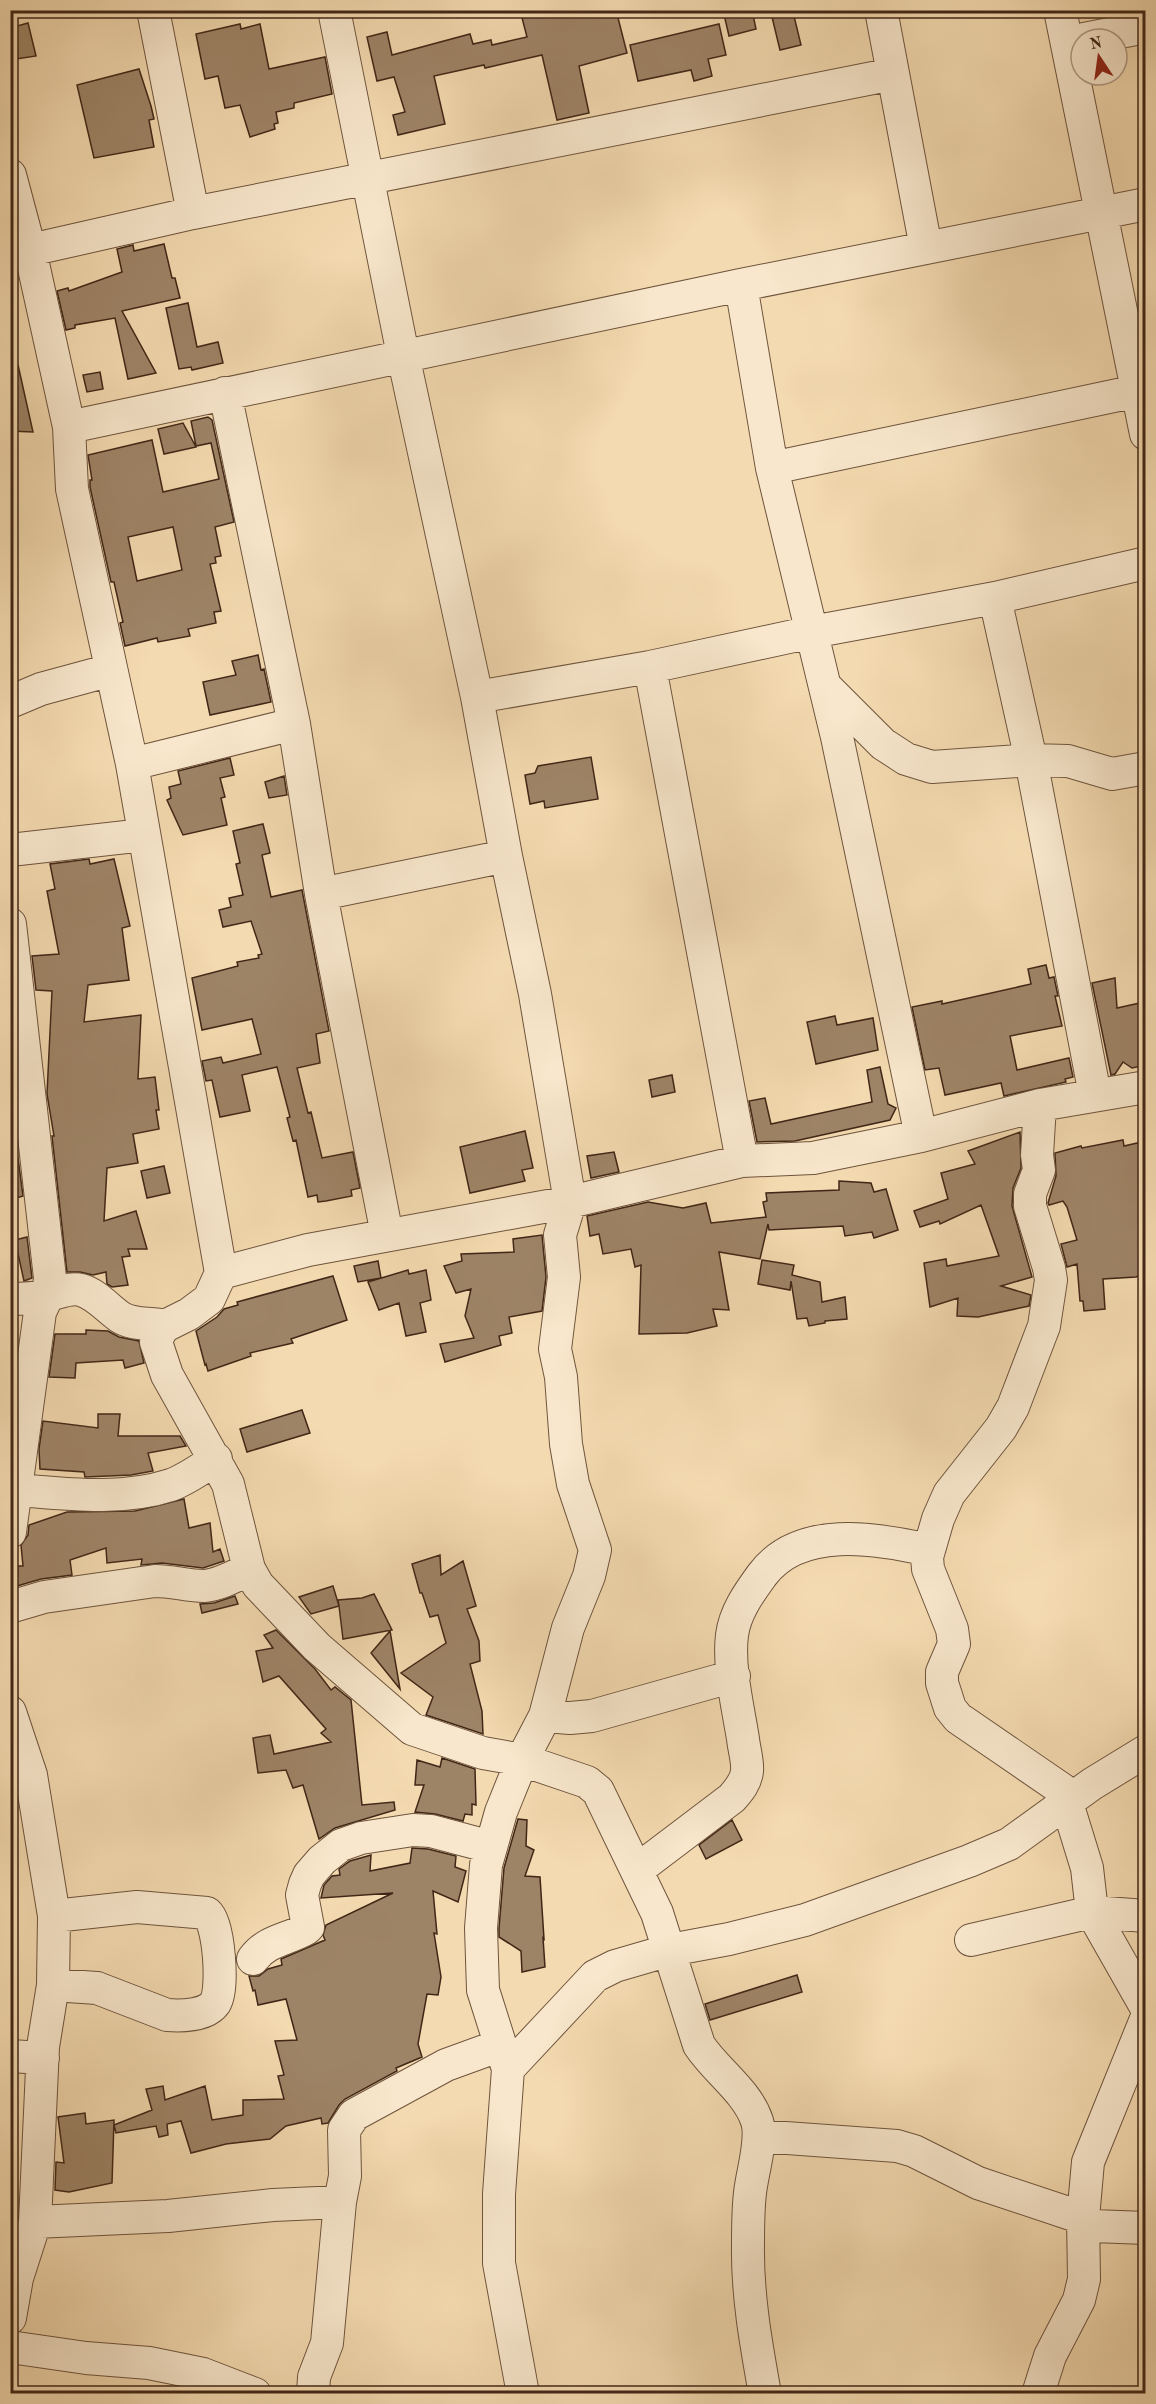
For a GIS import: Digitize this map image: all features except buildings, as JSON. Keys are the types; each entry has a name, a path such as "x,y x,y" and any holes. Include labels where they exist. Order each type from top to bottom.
{"street":[{"path":"153,10 193,213"},
{"path":"334,10 403,355 477,697 506,856 535,994 570,1202 560,1235 564,1277 555,1349 561,1377 566,1444 573,1484 595,1550 589,1576 568,1628 545,1716 522,1760 501,1812 486,1865 481,1928 483,1990 488,2013 505,2057 499,2194 499,2263 523,2394"},
{"path":"881,10 926,248"},
{"path":"1060,10 1070,27"},
{"path":"1129,30 1146,27"},
{"path":"30,250 193,213 893,74"},
{"path":"1084,87 1101,213 1146,435"},
{"path":"10,175 30,250 69,427 72,489 132,764 221,1273 209,1299 189,1314 165,1326 160,1332 156,1342 158,1352 167,1375 216,1459 230,1492 249,1569 264,1593 317,1647 412,1730 483,1754 522,1760 587,1782 598,1791 657,1913 699,2045 753,2109 758,2124 759,2136 750,2193 749,2293 765,2394"},
{"path":"69,427 741,285 1146,204"},
{"path":"741,285 772,468 825,686 921,1136"},
{"path":"772,468 1137,391"},
{"path":"225,393 294,724 321,894 387,1234"},
{"path":"477,697 650,667 812,632 995,598 1146,563"},
{"path":"995,598 1031,760 1095,1095"},
{"path":"650,667 742,1161"},
{"path":"10,702 40,689 111,670"},
{"path":"825,686 883,744 906,759 932,767 1031,760 1068,761 1112,774 1146,768"},
{"path":"132,764 294,724"},
{"path":"10,850 144,835"},
{"path":"321,894 506,856"},
{"path":"10,924 50,1278 48,1295 40,1312 10,1532"},
{"path":"221,1273 308,1250 570,1202 742,1161 813,1158 921,1136 1040,1106 1146,1088"},
{"path":"1040,1106 1037,1155 1039,1170 1030,1194 1030,1206 1047,1259 1051,1280 1044,1326 1013,1407 1001,1428 949,1494 928,1550 928,1569 952,1629 954,1644 942,1672 943,1691 950,1708 958,1718 1061,1788 1068,1802 1087,1868 1092,1912 1146,2007"},
{"path":"10,1299 80,1290 101,1301 120,1317 134,1323 154,1323 165,1326"},
{"path":"15,1494 111,1495 139,1492 172,1484 216,1459"},
{"path":"637,1870 732,1798 742,1787 747,1772 734,1676 732,1635 744,1599 768,1567 806,1543 823,1540 895,1542 928,1550"},
{"path":"10,1607 44,1597 156,1581 204,1586 221,1582 249,1569"},
{"path":"545,1716 570,1718 592,1716 734,1676"},
{"path":"10,1712 31,1775 54,1916 53,1985 43,2058 34,2222 14,2278 10,2318"},
{"path":"313,2394 314,2377 327,2343 340,2202 345,2176 344,2130 354,2115 446,2065 505,2057 603,1971 670,1950 729,1939 805,1920 969,1861 1009,1844 1092,1784 1146,1751"},
{"path":"253,1959 258,1952 273,1941 308,1927 302,1895 305,1884 309,1875 322,1860 341,1845 361,1838 413,1830 431,1831 491,1847"},
{"path":"53,1985 97,1988 177,2016 201,2012 215,2003 220,1980 214,1926 207,1913 137,1907 54,1916"},
{"path":"971,1940 1092,1912 1146,1916"},
{"path":"1038,2394 1050,2356 1079,2300 1084,2279 1083,2218 1088,2162 1146,2019"},
{"path":"10,2056 43,2058"},
{"path":"759,2136 897,2146 914,2151 978,2183 1083,2218 1094,2226 1146,2228"},
{"path":"34,2222 168,2216 340,2202"},
{"path":"10,2347 86,2358 149,2363 203,2374 255,2394"}]}
